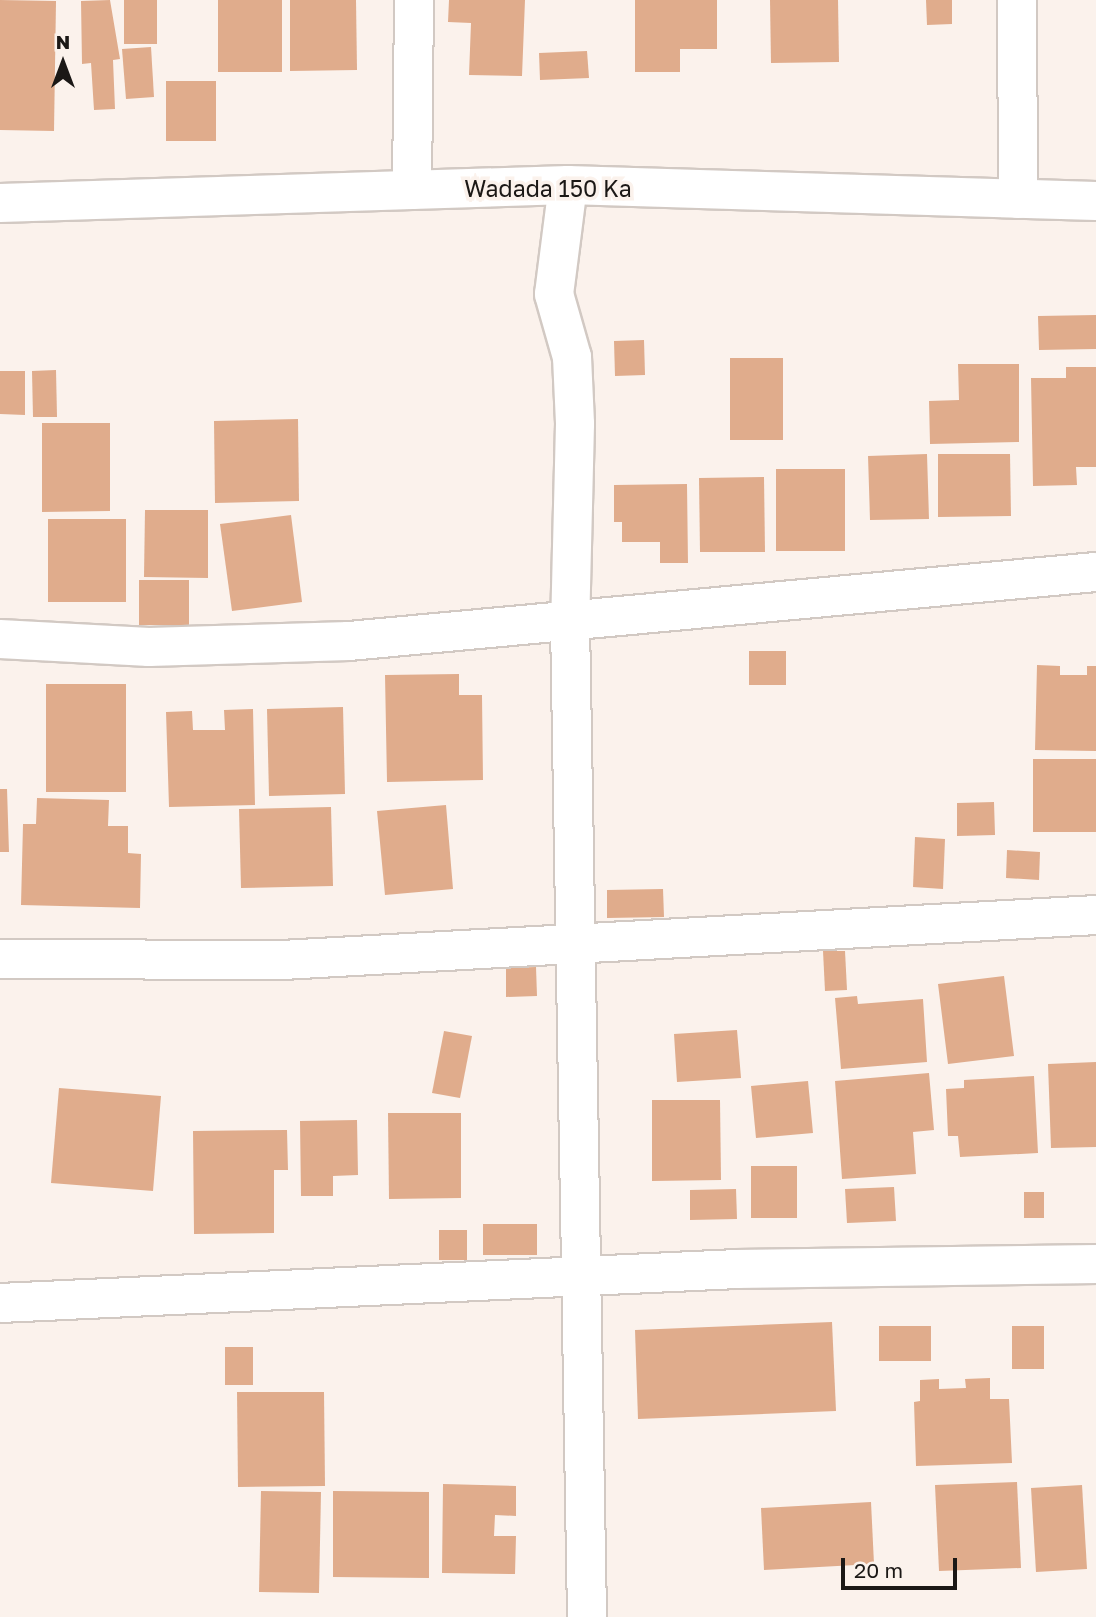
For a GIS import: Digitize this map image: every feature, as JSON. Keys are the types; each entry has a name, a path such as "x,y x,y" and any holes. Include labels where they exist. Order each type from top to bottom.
{"street":[{"path":"412,190 414,0"},
{"path":"1017,0 1018,198"},
{"path":"568,185 554,294 572,357 570,622 577,945 577,1280 587,1617"},
{"name":"Wadada 150 Ka","path":"0,203 568,185 1096,201"},
{"path":"0,639 149,647 335,642 1096,572"},
{"path":"0,959 256,960 577,945 1096,915"},
{"path":"0,1303 577,1280 737,1269 1096,1264"}],"building":[{"path":"0,0 56,1 54,131 0,130"},
{"path":"110,0 120,59 113,60 115,109 94,110 91,63 82,64 81,1"},
{"path":"124,0 157,0 157,44 124,44"},
{"path":"218,0 282,0 282,72 218,72"},
{"path":"290,0 356,0 357,70 290,71"},
{"path":"449,0 525,0 522,76 469,75 471,23 448,22"},
{"path":"635,0 717,0 717,49 680,49 680,72 635,72"},
{"path":"770,0 838,0 839,62 771,63"},
{"path":"926,0 952,0 952,24 927,25"},
{"path":"151,47 154,97 126,99 122,49"},
{"path":"587,51 589,78 540,80 539,53"},
{"path":"166,81 216,81 216,141 166,141"},
{"path":"1096,315 1096,349 1039,350 1038,316"},
{"path":"644,340 645,375 615,376 614,341"},
{"path":"730,358 783,358 783,440 730,440"},
{"path":"958,364 1019,364 1019,442 930,444 929,401 959,400"},
{"path":"1066,367 1096,367 1096,467 1076,467 1077,485 1033,486 1031,378 1066,378"},
{"path":"56,370 57,417 33,417 32,371"},
{"path":"0,371 25,371 25,415 0,414"},
{"path":"298,419 299,501 215,503 214,421"},
{"path":"42,423 110,423 110,511 42,512"},
{"path":"927,454 929,519 870,520 868,456"},
{"path":"938,454 1010,454 1011,516 938,517"},
{"path":"776,469 845,469 845,551 776,551"},
{"path":"764,477 765,552 700,552 699,478"},
{"path":"687,484 688,563 660,563 660,542 622,542 622,522 614,522 614,485"},
{"path":"145,510 208,510 208,578 144,577"},
{"path":"291,515 302,602 232,611 220,524"},
{"path":"48,519 126,519 126,602 48,602"},
{"path":"139,580 189,580 189,625 139,625"},
{"path":"749,651 786,651 786,685 749,685"},
{"path":"1037,665 1060,666 1060,675 1087,675 1087,666 1096,666 1096,751 1035,750"},
{"path":"459,674 459,695 482,695 483,780 387,782 385,675"},
{"path":"46,684 126,684 126,792 46,792"},
{"path":"343,707 345,794 269,796 267,709"},
{"path":"253,709 255,805 169,807 166,712 192,711 193,730 225,730 224,710"},
{"path":"1033,759 1096,759 1096,832 1033,832"},
{"path":"0,789 7,789 9,852 0,852"},
{"path":"37,798 109,800 108,826 128,826 128,853 141,854 140,908 21,905 23,824 36,824"},
{"path":"994,802 995,835 957,836 957,803"},
{"path":"446,805 453,889 385,895 377,811"},
{"path":"331,807 333,886 241,888 239,809"},
{"path":"915,837 945,839 943,889 913,887"},
{"path":"1007,850 1040,852 1039,880 1006,878"},
{"path":"663,889 664,917 607,918 607,890"},
{"path":"823,951 845,951 847,990 825,991"},
{"path":"536,967 537,996 506,997 506,968"},
{"path":"1004,976 1014,1056 948,1064 938,984"},
{"path":"857,996 858,1004 923,999 927,1062 841,1069 835,998"},
{"path":"737,1030 741,1078 677,1082 674,1034"},
{"path":"444,1031 472,1036 460,1098 432,1093"},
{"path":"1096,1062 1096,1147 1051,1148 1048,1064"},
{"path":"929,1073 934,1130 913,1132 916,1174 842,1179 835,1081"},
{"path":"1034,1076 1038,1153 960,1157 958,1136 948,1136 946,1089 964,1088 964,1080"},
{"path":"808,1081 813,1133 756,1138 751,1086"},
{"path":"59,1088 161,1096 153,1191 51,1183"},
{"path":"652,1100 720,1100 721,1180 652,1181"},
{"path":"388,1113 461,1113 461,1198 389,1199"},
{"path":"357,1120 358,1175 333,1176 333,1196 301,1196 300,1121"},
{"path":"287,1130 288,1170 274,1170 274,1233 194,1234 193,1131"},
{"path":"751,1166 797,1166 797,1218 751,1218"},
{"path":"894,1187 896,1221 847,1223 845,1189"},
{"path":"736,1189 737,1219 690,1220 690,1190"},
{"path":"1024,1192 1044,1192 1044,1218 1024,1218"},
{"path":"483,1224 537,1224 537,1255 483,1255"},
{"path":"439,1230 467,1230 467,1260 439,1260"},
{"path":"832,1322 836,1411 638,1419 635,1330"},
{"path":"879,1326 931,1326 931,1361 879,1361"},
{"path":"1012,1326 1044,1326 1044,1369 1012,1369"},
{"path":"225,1347 253,1347 253,1385 225,1385"},
{"path":"990,1378 990,1399 1009,1399 1012,1463 916,1466 914,1402 920,1401 920,1380 939,1379 939,1389 966,1388 965,1379"},
{"path":"237,1392 324,1392 325,1486 238,1487"},
{"path":"1017,1482 1021,1568 939,1571 935,1485"},
{"path":"443,1484 516,1486 516,1516 495,1515 494,1536 516,1536 515,1574 442,1573"},
{"path":"1082,1485 1087,1569 1036,1572 1031,1488"},
{"path":"261,1491 321,1492 319,1593 259,1592"},
{"path":"333,1491 429,1492 429,1578 333,1577"},
{"path":"871,1502 874,1564 764,1570 761,1508"}]}
